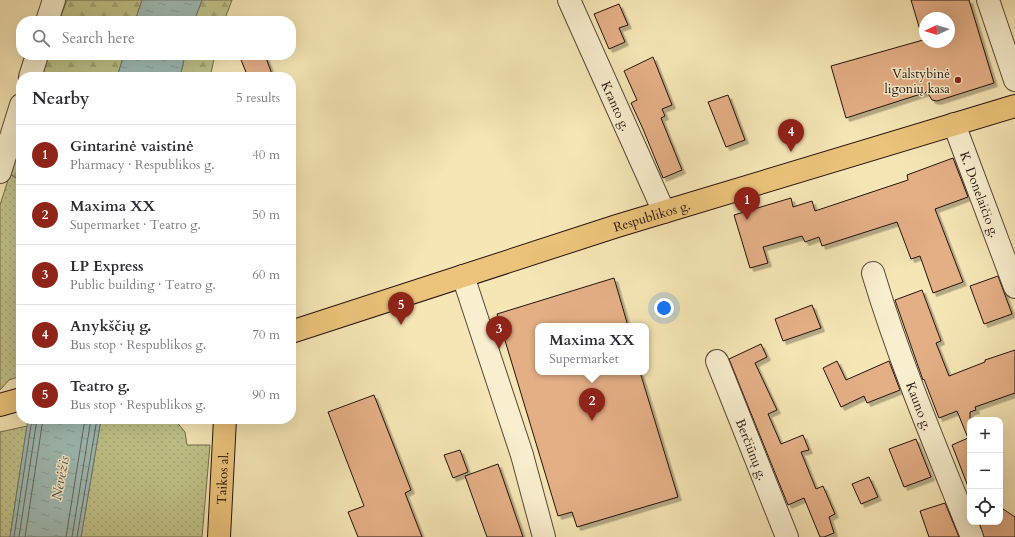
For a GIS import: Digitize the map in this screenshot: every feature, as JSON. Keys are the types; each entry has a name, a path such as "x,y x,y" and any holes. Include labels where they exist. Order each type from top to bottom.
{"main road":[{"name":"Respublikos g.","path":"296,330 664,212 1015,106"},
{"name":"Taikos al.","path":"219,537 225,424"}],"street":[{"path":"49,16 54,0"},
{"name":"Kranto g.","path":"569,0 664,212"},
{"path":"988,0 1015,80"},
{"path":"32,72 35,60"},
{"path":"0,172 16,121"},
{"name":"K. Donelaičio g.","path":"954,124 1015,286"},
{"name":"Kauno g.","path":"873,273 884,311 903,363 972,537"},
{"path":"462,276 522,455 544,537"},
{"name":"Berčiūnų g.","path":"717,361 787,537"}],"green space":[{"path":"67,0 142,0 137,16 61,16"},
{"path":"202,0 232,0 226,16 196,16"},
{"path":"46,60 122,60 119,72 43,72"},
{"path":"184,60 214,60 211,72 181,72"},
{"path":"16,155 16,178 10,174"},
{"path":"10,174 16,178 16,378 9,380 0,390 0,205"},
{"path":"100,424 178,424 185,432 187,445 210,445 202,537 81,537"},
{"path":"27,426 10,537 0,537 0,432"}],"water":[{"path":"142,0 202,0 196,16 137,16"},
{"path":"122,60 184,60 181,72 119,72"},
{"name":"Nevėžis","path":"27,424 100,424 81,537 10,537"}],"building":[{"path":"911,0 969,0 994,83 937,101 932,100 927,92 846,118 831,66 919,41 919,48 955,48 955,12 919,12 919,27"},
{"path":"619,4 628,25 619,28 625,42 609,49 594,14"},
{"path":"653,57 672,105 662,109 665,116 661,118 682,170 663,178 631,103 637,100 624,71"},
{"path":"241,60 267,60 271,72 246,72"},
{"path":"728,95 745,140 726,147 708,102"},
{"path":"953,158 968,197 935,209 963,282 933,293 920,256 911,259 897,222 822,246 819,237 805,242 802,236 763,247 768,263 750,268 734,215 791,198 793,207 812,201 815,211 908,180 907,175"},
{"path":"998,276 1012,314 984,324 970,286"},
{"path":"614,278 627,323 535,323 535,375 641,375 678,497 577,527 572,512 558,516 497,314"},
{"path":"922,290 941,341 936,343 949,376 985,362 985,360 1015,350 1015,393 975,407 976,410 970,412 970,417 967,417 967,436 957,411 939,418 924,379 923,380 895,300"},
{"path":"812,305 821,328 783,341 775,319"},
{"path":"761,344 767,357 755,363 777,410 768,414 781,444 803,435 809,450 801,452 816,489 823,486 835,514 829,517 834,533 824,537 820,537 804,498 788,505 729,359"},
{"path":"837,361 846,380 889,361 900,390 867,403 864,396 841,407 823,368"},
{"path":"374,395 411,490 405,493 422,537 358,537 348,512 364,506 328,412"},
{"path":"967,438 967,484 952,445"},
{"path":"916,439 931,477 904,487 889,449"},
{"path":"460,450 468,472 453,478 444,455"},
{"path":"498,464 523,537 487,537 465,476"},
{"path":"869,477 878,497 861,504 852,484"},
{"path":"945,503 959,537 929,537 920,511"},
{"path":"1003,509 1015,517 1015,537 984,537 980,525 1003,525"}],"place":[{"name":"Valstybinė ligonių kasa","path":"958,80"},
{"name":"Anykščių g.","path":"791,152"},
{"name":"Gintarinė vaistinė","path":"747,220"},
{"name":"Teatro g.","path":"401,325"},
{"name":"LP Express","path":"499,349"},
{"name":"Maxima XX","path":"592,421"}]}
